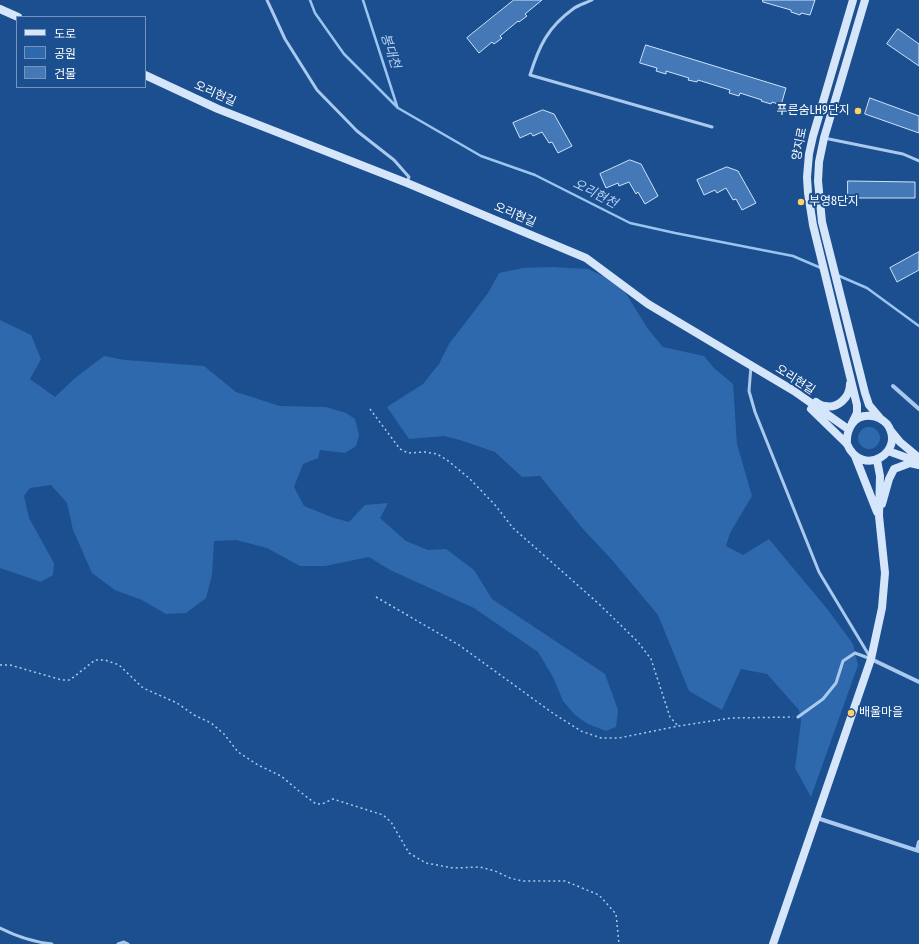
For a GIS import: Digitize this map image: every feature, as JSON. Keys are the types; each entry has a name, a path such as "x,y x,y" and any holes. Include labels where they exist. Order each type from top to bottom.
{"street":[{"name":"양지로","path":"850,426 857,413 857,405 813,225 807,177 808,154 853,0"},
{"name":"양지로","path":"865,0 824,138 819,162 818,181 822,222 869,406 880,418"},
{"path":"0,9 16,16"},
{"name":"오리현길","path":"146,76 218,109 407,184 586,258 648,304 850,426"},
{"path":"813,136 824,138"},
{"path":"794,392 824,406 835,406 848,395 850,377"},
{"path":"893,386 919,409"},
{"path":"794,392 847,444"},
{"path":"890,429 892,436 891,444 888,451 877,460 862,460 850,451 846,436 850,426 858,418 873,416 880,418 886,423 900,442 919,458"},
{"path":"888,451 919,464"},
{"path":"855,456 879,516"},
{"path":"772,944 871,659 882,608 885,573 879,516 880,476 877,460"},
{"path":"879,516 889,479 894,469 910,463 919,464"},
{"path":"871,659 919,682"},
{"path":"816,817 918,851 919,842"}],"lane":[{"path":"267,0 285,39 317,90 357,131 394,160 409,177 407,184"},
{"path":"592,0 574,8 549,31 538,50 530,75 712,127"},
{"path":"824,138 903,154 919,161"},
{"path":"751,366 749,391 755,412 819,572 871,659"},
{"path":"798,717 823,699 836,682 843,661 855,653 871,659"},
{"path":"0,928 24,938 52,944"},
{"path":"118,944 124,942 128,944"}],"path":[{"path":"370,409 400,449 408,453 425,452 437,454 469,478 495,505 513,528 600,604 638,642 651,659 670,717 678,726"},
{"path":"376,598 459,645 554,714 582,731 600,738 619,738 678,726 732,718 798,717"},
{"path":"0,665 10,665 62,680 70,680 95,660 105,660 119,665 143,688 177,703 194,715 212,723 224,734 238,752 258,765 281,776 316,804 322,804 333,799 383,815 391,822 409,853 426,863 453,868 480,867 522,881 564,882 599,895 616,914 619,944"}],"green space":[{"path":"550,267 588,269 620,284 648,329 663,347 704,356 714,368 733,384 737,444 752,496 730,533 726,546 743,555 769,539 828,610 853,644 858,665 811,797 795,768 801,721 799,710 767,674 741,669 722,710 689,691 658,615 612,560 583,529 540,476 522,477 495,452 460,440 444,436 409,439 387,407 423,384 439,364 449,344 488,293 499,273 523,268"},
{"path":"0,320 31,335 41,359 30,379 55,397 75,378 104,356 125,360 204,366 236,392 280,406 326,407 346,413 355,419 359,435 356,446 345,453 320,450 318,458 303,464 294,487 304,506 334,518 349,522 365,505 388,503 380,518 406,541 428,550 446,549 474,570 492,599 605,674 618,710 616,727 606,731 588,724 575,715 563,701 553,677 538,652 474,608 390,570 369,557 325,566 300,566 267,548 236,540 214,541 212,575 206,598 186,613 166,614 142,600 115,590 92,573 73,530 67,503 51,485 30,488 24,496 29,518 54,563 53,575 41,582 0,568"},
{"path":"869,427 877,430 880,438 877,446 869,449 861,446 858,438 861,430"}],"building":[{"path":"514,0 542,0 525,14 527,16 519,22 518,21 500,36 502,38 494,44 492,42 479,53 467,38"},
{"path":"763,0 815,0 810,15 801,13 800,15 791,12 791,10 763,2"},
{"path":"898,29 919,44 919,66 887,44"},
{"path":"646,45 786,88 781,105 772,102 771,104 740,93 739,96 729,93 730,90 698,80 697,82 688,80 689,78 666,71 666,74 656,71 657,68 640,63"},
{"path":"870,98 919,116 919,133 865,114"},
{"path":"543,110 554,114 572,146 558,153 552,142 549,143 542,132 533,136 531,133 520,138 513,123"},
{"path":"630,160 641,164 658,196 645,204 638,192 636,194 629,182 619,186 618,183 606,188 600,174"},
{"path":"727,167 738,171 756,203 742,210 736,199 733,200 726,188 717,193 715,190 704,195 697,180"},
{"path":"848,181 915,182 915,198 848,198"},
{"path":"919,252 919,270 897,282 890,268"}],"waterway":[{"name":"오리현천","path":"310,0 315,13 344,54 398,108 481,156 535,175 630,223 793,256 821,268"},
{"name":"봉대천","path":"363,0 397,106"},
{"name":"오리현천","path":"837,275 867,288 919,326"}],"place":[{"name":"푸른숨LH9단지","path":"858,111"},
{"name":"부영8단지","path":"801,202"},
{"name":"배울마을","path":"851,713"}]}
